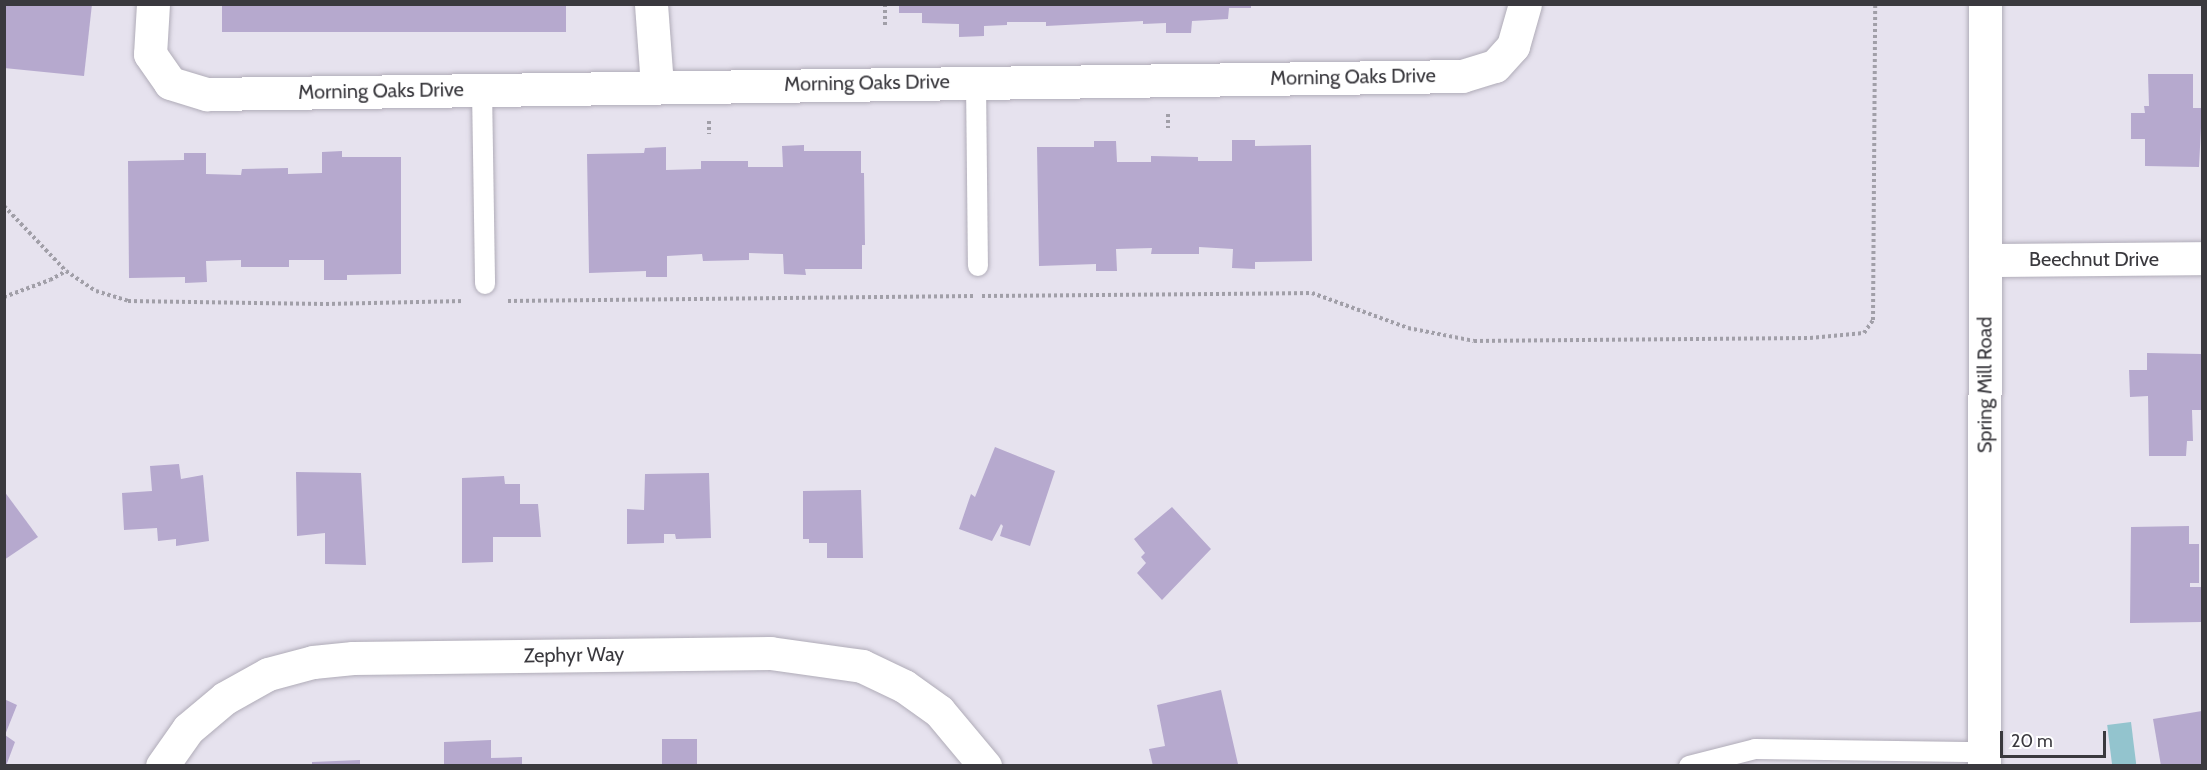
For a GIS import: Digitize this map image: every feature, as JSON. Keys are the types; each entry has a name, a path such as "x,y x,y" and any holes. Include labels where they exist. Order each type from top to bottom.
{"street":[{"name":"Morning Oaks Drive","path":"153,4 150,54 170,83 207,94 976,81 1462,76 1495,66 1513,46 1525,4"},
{"path":"651,4 657,86"},
{"name":"Spring Mill Road","path":"1984,758 1985,4"},
{"name":"Beechnut Drive","path":"1985,260 2202,258"},
{"name":"Zephyr Way","path":"162,765 188,729 225,698 268,674 313,662 353,658 770,653 862,666 904,686 939,711 985,765"}],"lane":[{"path":"976,81 978,266"},
{"path":"482,89 485,284"},
{"path":"1689,765 1755,749 1984,758"}],"path":[{"path":"885,4 885,27"},
{"path":"500,301 1312,293 1408,328 1474,341 1852,336 1864,333 1873,320 1875,4"},
{"path":"4,206 66,271 96,291 128,302 315,304 465,302"},
{"path":"4,297 50,280 66,271"}],"water":[{"path":"2131,722 2136,765 2112,766 2107,725"}],"building":[{"path":"4,4 92,4 84,76 4,68"},
{"path":"222,4 566,4 566,32 222,32"},
{"path":"899,4 1251,4 1251,8 1229,8 1228,19 1192,21 1191,33 1166,33 1166,23 1143,24 1143,21 1046,26 1046,22 1007,22 1007,25 984,26 984,36 959,37 959,24 922,23 922,13 899,13"},
{"path":"2148,74 2193,74 2193,108 2202,108 2199,167 2145,166 2145,139 2131,139 2131,113 2145,113 2144,106 2149,106"},
{"path":"1232,140 1255,140 1255,146 1311,145 1312,261 1255,262 1255,269 1232,268 1233,249 1199,247 1199,254 1151,254 1152,248 1116,249 1117,271 1096,271 1096,264 1039,266 1037,147 1094,147 1094,141 1116,141 1117,162 1151,162 1151,156 1198,157 1198,161 1232,161"},
{"path":"804,145 804,151 861,151 861,173 864,173 865,245 862,245 862,269 805,269 806,275 784,274 783,254 749,253 749,260 703,261 702,254 667,256 667,277 646,277 646,271 589,273 587,154 644,153 645,148 666,147 666,170 701,169 701,161 748,161 748,167 783,167 782,146"},
{"path":"342,151 342,157 401,157 401,274 347,275 347,280 324,280 324,260 289,260 289,267 241,267 241,260 206,261 207,282 185,283 185,277 129,278 128,161 184,160 184,153 206,153 206,174 241,175 242,169 288,168 288,174 322,173 322,152"},
{"path":"2147,353 2202,354 2202,410 2192,410 2193,441 2187,441 2186,456 2149,456 2148,396 2130,397 2129,370 2147,370"},
{"path":"995,447 1055,471 1030,546 1000,536 1003,526 1001,524 992,541 959,529 971,494 975,497"},
{"path":"179,464 181,479 203,475 209,541 176,546 176,539 158,541 157,528 124,530 122,493 152,491 150,466"},
{"path":"296,472 361,473 366,565 325,564 325,533 297,536"},
{"path":"709,473 711,538 676,539 675,534 664,534 664,543 627,544 627,509 644,510 645,474"},
{"path":"504,476 505,484 520,484 520,504 538,504 541,537 493,537 493,562 462,563 462,478"},
{"path":"861,490 863,558 827,558 827,543 809,543 809,539 803,539 803,491"},
{"path":"4,491 38,537 4,560"},
{"path":"1172,507 1211,549 1162,600 1137,573 1146,563 1141,557 1145,553 1134,539"},
{"path":"2189,526 2189,544 2199,544 2199,583 2190,583 2190,587 2202,587 2202,622 2130,623 2131,527"},
{"path":"1221,690 1238,764 1153,766 1149,749 1165,746 1157,705"},
{"path":"4,699 17,705 5,735 15,742 6,766 4,766"},
{"path":"2202,711 2202,766 2161,766 2153,719"},
{"path":"662,739 697,739 697,766 662,766"},
{"path":"491,740 491,758 522,757 522,766 444,766 444,742"},
{"path":"360,760 360,766 312,766 312,762"}]}
